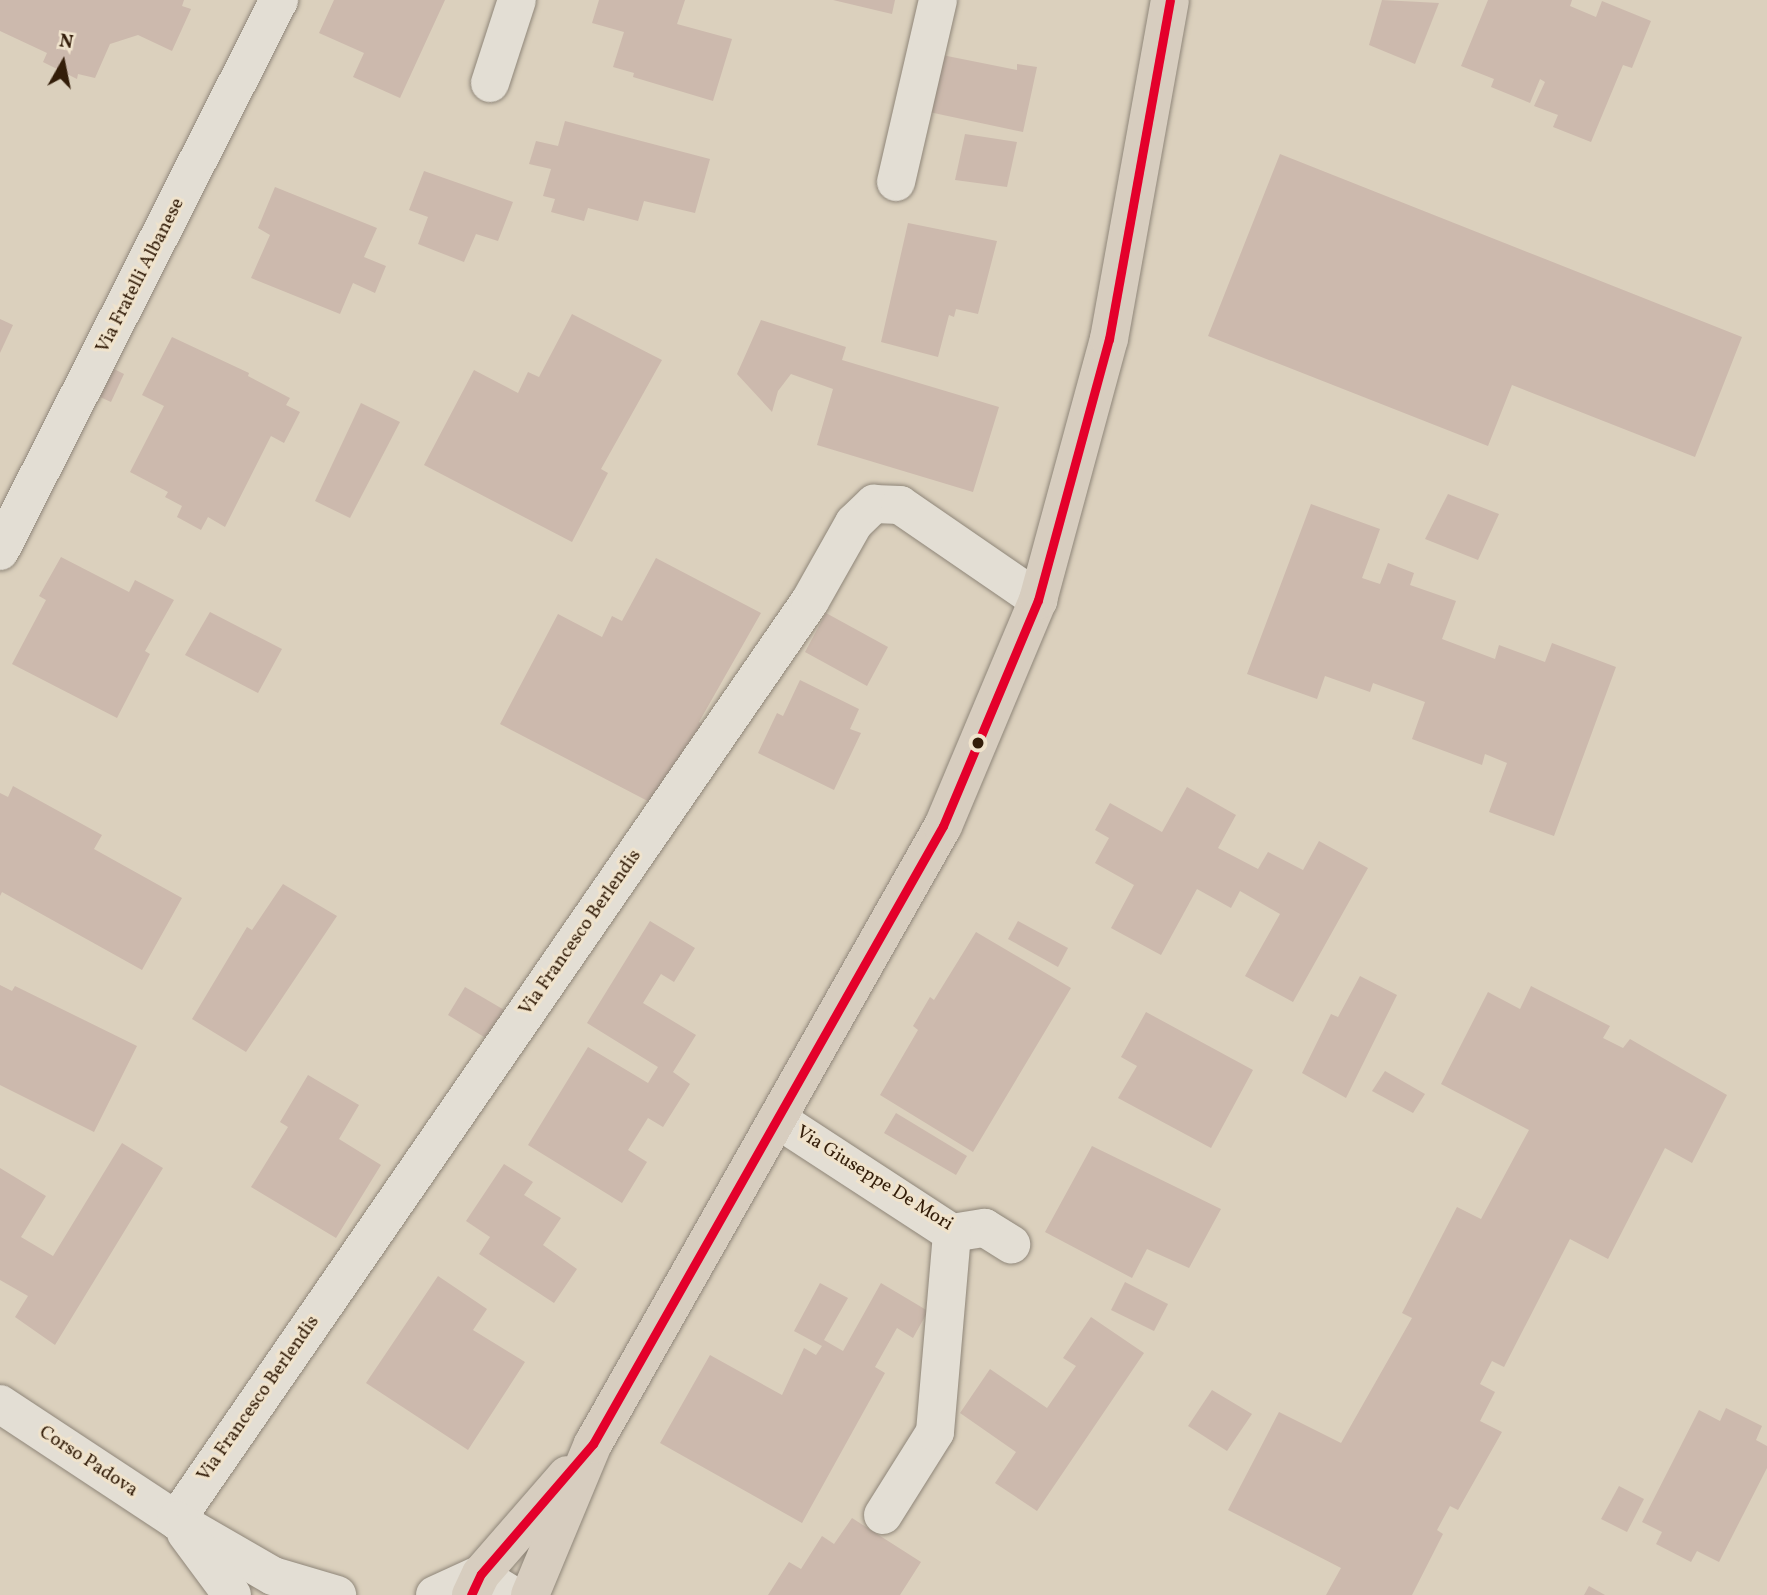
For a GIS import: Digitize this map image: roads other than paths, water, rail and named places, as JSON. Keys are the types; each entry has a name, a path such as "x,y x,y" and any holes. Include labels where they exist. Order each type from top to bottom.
{"main road":[{"path":"530,1595 593,1444 943,826 1038,600 1109,339 1170,0"},
{"path":"476,1584 593,1444"}],"street":[{"name":"Via Fratelli Albanese","path":"0,551 279,0"},
{"path":"490,83 517,0"},
{"path":"896,182 937,0"},
{"name":"Via Francesco Berlendis","path":"176,1520 810,601 853,523 873,504 900,505 1038,600"},
{"name":"Via Giuseppe De Mori","path":"777,1119 952,1233 985,1227 1010,1244"},
{"path":"883,1515 935,1432 952,1233"},
{"name":"Corso Padova","path":"0,1404 176,1520 273,1576 337,1595"},
{"name":"Corso Padova","path":"176,1520 232,1595"},
{"path":"435,1595 476,1584 514,1595"}]}
